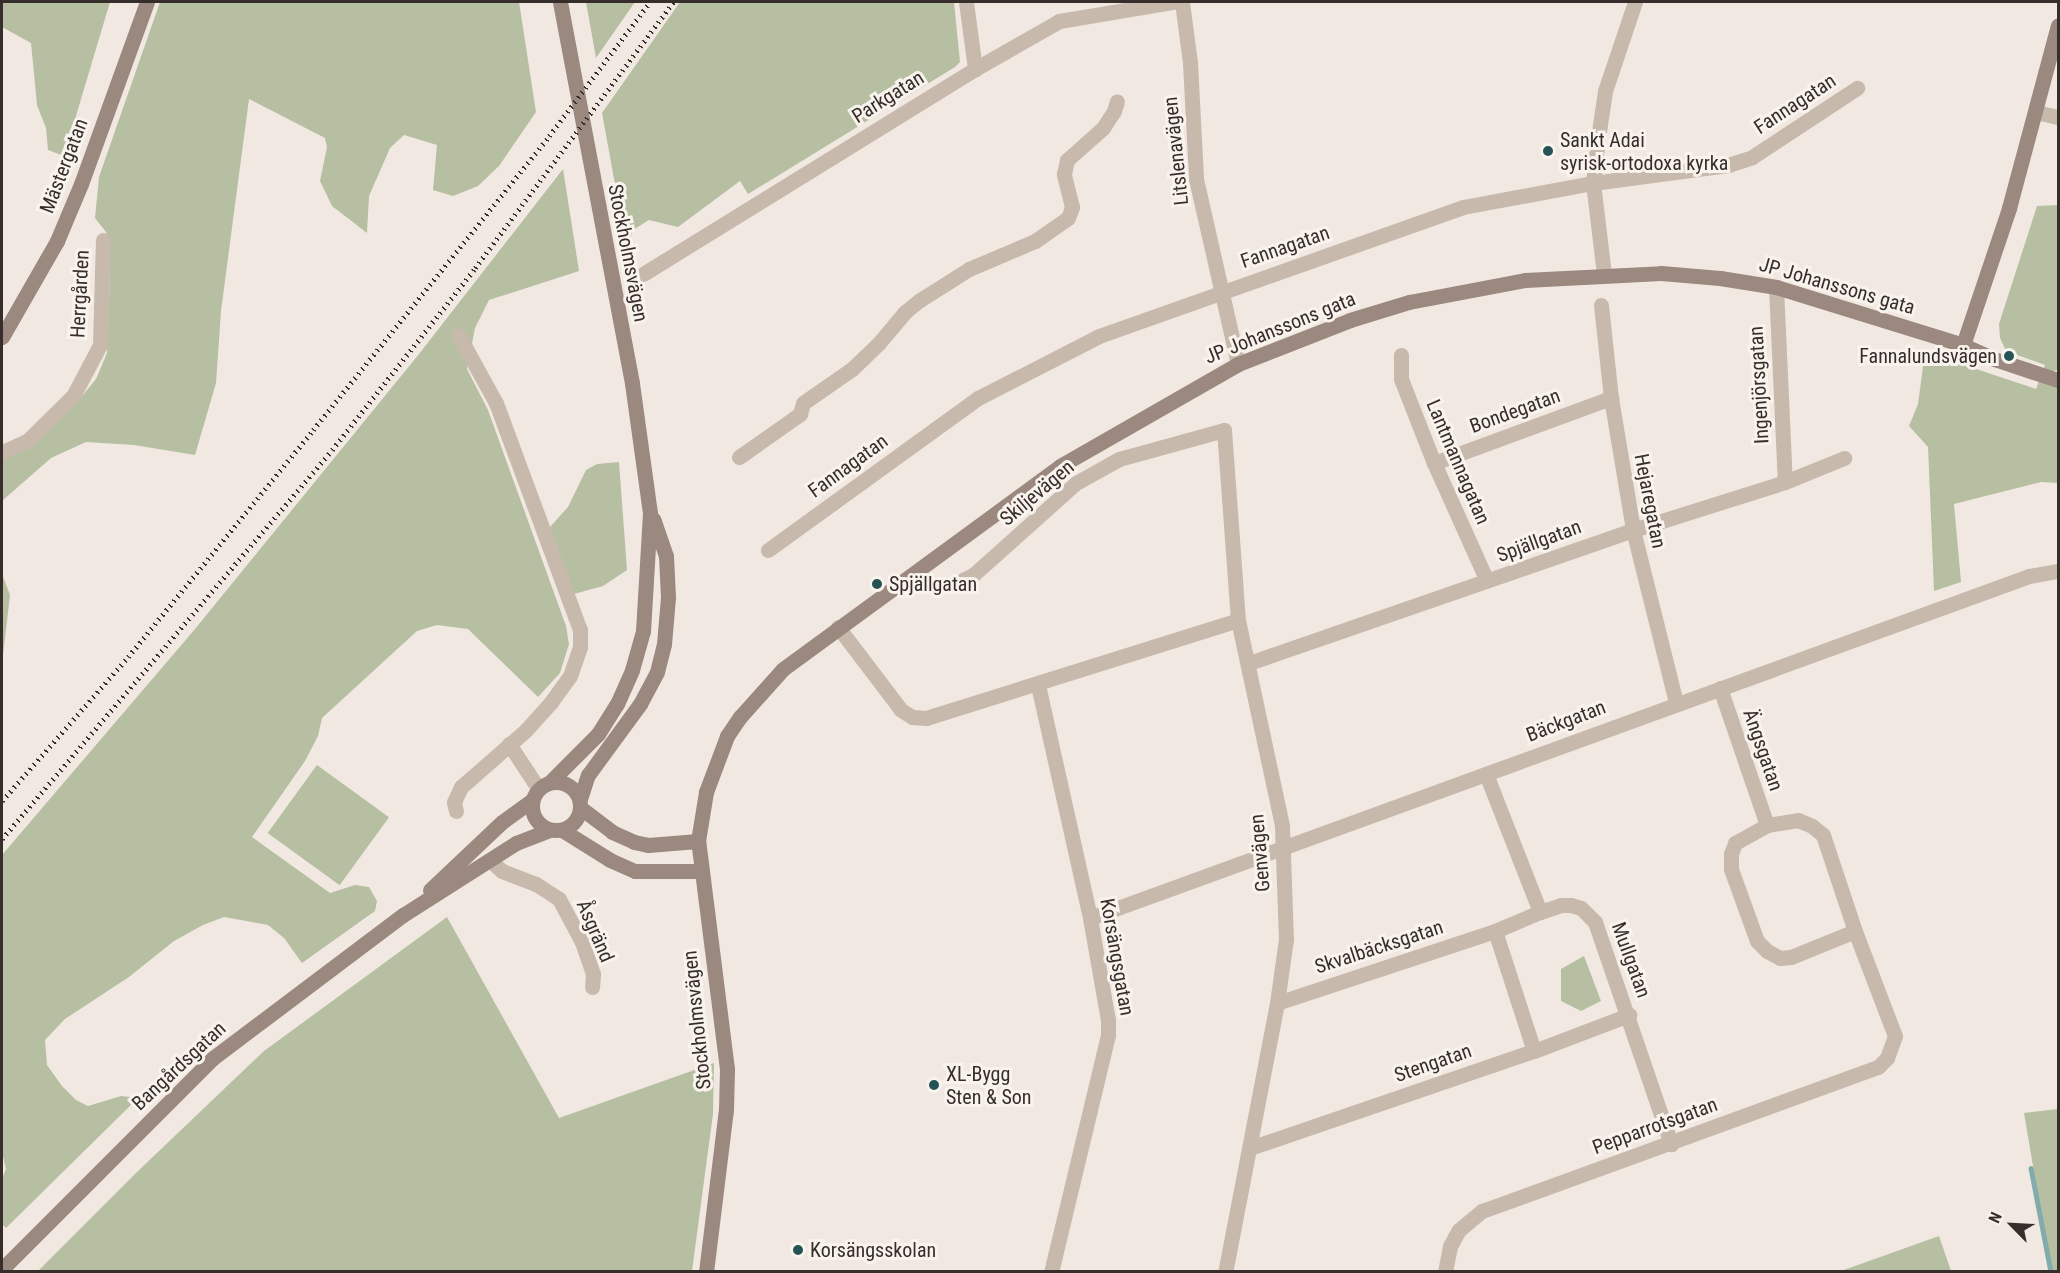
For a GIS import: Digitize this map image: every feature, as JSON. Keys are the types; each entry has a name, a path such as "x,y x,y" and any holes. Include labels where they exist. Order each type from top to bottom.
{"street":[{"name":"Mästergatan","path":"2,337 57,241 81,184 147,2"},
{"name":"Stockholmsvägen","path":"540,790 597,734 617,705 633,670 643,632 650,513 632,383 560,2"},
{"path":"966,2 975,69"},
{"name":"Parkgatan","path":"643,274 975,69 1059,21 1173,2"},
{"name":"Litslenavägen","path":"1182,2 1190,63 1196,179 1238,364"},
{"path":"1604,274 1593,183 1605,91 1635,2"},
{"path":"1963,345 2009,208 2058,26"},
{"name":"Fannagatan","path":"768,550 978,398 1099,336 1463,207 1593,183 1728,165 1752,157 1857,88"},
{"path":"739,458 800,414 803,403 852,369 879,343 905,312 920,300 969,269 1035,241 1068,218 1072,207 1064,174 1067,160 1103,128 1117,102"},
{"path":"2036,112 2058,117"},
{"name":"Herrgården","path":"2,452 27,441 73,396 100,345 103,240"},
{"name":"JP Johanssons gata","path":"698,841 706,792 727,736 740,717 783,669 1060,466 1238,364 1350,320 1409,302 1525,280 1604,274 1661,273 1720,278 1776,287 1963,345 1994,359 2058,381"},
{"name":"Ingenjörsgatan","path":"1776,287 1785,482"},
{"name":"Hejaregatan","path":"1601,304 1611,398 1633,530 1676,702"},
{"path":"456,812 454,802 461,787 551,702 570,676 580,647 580,630 496,403 459,336"},
{"name":"Lantmannagatan","path":"1401,355 1401,379 1434,463 1487,581"},
{"name":"Bondegatan","path":"1434,463 1611,398"},
{"name":"Skiljevägen","path":"954,584 973,575 1076,483 1119,459 1224,430"},
{"name":"Genvägen","path":"1224,430 1238,620 1249,663 1285,848 1286,939 1277,1003 1225,1272"},
{"name":"Spjällgatan","path":"1249,663 1633,530 1785,482 1844,458"},
{"name":"Stockholmsvägen","path":"581,804 588,774 640,704 657,672 664,644 668,597 666,556 650,513"},
{"name":"Bäckgatan","path":"1090,918 1486,774 1676,702 2030,576 2058,571"},
{"path":"838,627 900,710 912,717 942,715 1238,620"},
{"name":"Korsängsgatan","path":"1038,684 1090,918 1106,1003 1108,1035 1051,1272"},
{"name":"Ängsgatan","path":"1720,688 1767,825"},
{"path":"509,744 540,790"},
{"path":"1486,774 1540,912"},
{"path":"540,790 563,782 574,788 581,804 612,832 634,842 658,844 698,841"},
{"path":"540,790 532,812 538,824 556,830 635,871 700,871"},
{"name":"Bangårdsgatan","path":"403,915 502,822 540,790"},
{"path":"556,830 574,824 581,804"},
{"path":"1798,820 1812,826 1823,836 1855,931 1791,957 1780,958 1767,951 1756,941 1731,869 1731,854 1735,843 1767,825 1798,820"},
{"name":"Bangårdsgatan","path":"2,1269 213,1058 403,915 516,843 556,830"},
{"name":"Stockholmsvägen","path":"698,841 700,871 727,1069 726,1110 706,1272"},
{"name":"Åsgränd","path":"490,860 502,871 536,884 559,899 582,942 593,974 592,987"},
{"name":"Mullgatan","path":"1540,912 1561,905 1571,905 1581,908 1595,922 1629,1015 1671,1144"},
{"name":"Skvalbäcksgatan","path":"1277,1003 1495,930 1540,912"},
{"path":"1495,930 1534,1051"},
{"name":"Pepparrotsgatan","path":"1445,1272 1450,1246 1459,1230 1482,1211 1878,1067 1887,1058 1895,1036 1855,931"},
{"name":"Stengatan","path":"1250,1148 1534,1051 1629,1015"}],"green space":[{"path":"2,2 110,2 64,156 48,150 46,128 37,105 31,43 2,27"},
{"path":"160,2 519,2 536,112 499,166 478,186 453,196 433,190 437,145 404,135 390,148 369,196 367,233 332,206 320,181 327,147 325,138 249,99 221,311 216,383 195,455 134,445 86,442 51,458 2,501 2,460 31,446 78,401 96,379 107,353 110,274 106,232 95,218 99,177"},
{"path":"586,2 635,2 596,58"},
{"path":"680,2 954,2 960,62 748,194 740,181 678,227 649,220 633,230 627,250 602,113"},
{"path":"563,169 579,271 489,300 475,328 467,369 488,410 566,626 569,644 560,673 538,697 468,629 437,625 417,631 322,718 318,736 305,761 252,837 330,893 355,885 369,887 377,901 375,911 302,963 284,938 268,925 224,917 203,925 174,941 129,977 65,1019 45,1040 47,1065 62,1086 76,1100 88,1106 121,1096 130,1097 134,1102 6,1228 2,1224 2,1179 6,1169 2,1152 2,855 195,629 419,354"},
{"path":"2058,205 2058,370 2042,373 2045,365 2006,351 2000,338 1999,324 2037,206"},
{"path":"1925,352 2036,389 2039,381 2058,387 2058,483 2041,482 1954,504 1961,582 1934,591 1928,447 1909,426 1918,404"},
{"path":"619,462 627,570 603,586 574,594 550,527 568,507 586,470 597,464"},
{"path":"2,574 10,595 2,664"},
{"path":"317,765 389,817 340,885 268,833"},
{"path":"447,917 559,1118 714,1063 713,1114 692,1271 38,1271 137,1172 264,1051"},
{"path":"1584,956 1601,1001 1581,1011 1561,1001 1561,969"},
{"path":"2058,1109 2058,1271 2051,1272 2024,1113"},
{"path":"1939,1236 1951,1271 1841,1271"}],"waterway":[{"path":"2031,1168 2051,1272"}],"railway":[{"path":"2,801 128,657 313,430 549,136 650,2"},
{"path":"2,839 332,450 475,268 673,2"}],"place":[{"name":"Sankt Adai syrisk-ortodoxa kyrka","path":"1548,151"},
{"name":"Fannalundsvägen","path":"2009,356"},
{"name":"Spjällgatan","path":"877,584"},
{"name":"XL-Bygg Sten & Son","path":"934,1085"},
{"name":"Korsängsskolan","path":"798,1250"}]}
